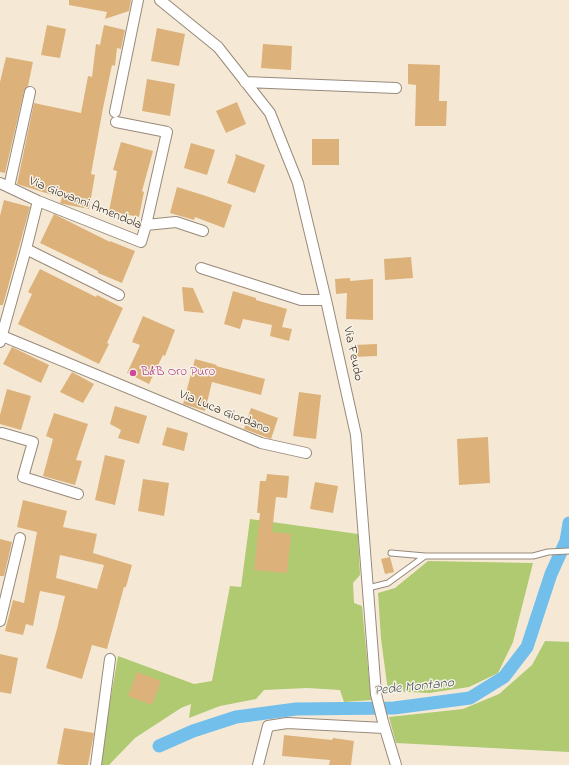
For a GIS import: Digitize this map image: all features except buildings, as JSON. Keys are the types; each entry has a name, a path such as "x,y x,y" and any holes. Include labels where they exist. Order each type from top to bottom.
{"street":[{"name":"Via Giovanni Amendola","path":"5,185 38,201 141,242 167,132 115,117 138,0"},
{"name":"Via Feudo","path":"160,0 218,47 270,112 298,183 356,435 376,694 383,725 396,765"},
{"path":"245,82 396,88"},
{"path":"5,185 30,92"},
{"path":"1,338 38,201"},
{"path":"146,225 176,222 203,230"},
{"path":"26,249 119,295"},
{"path":"201,268 301,300 326,300"},
{"name":"Via Luca Giordano","path":"1,338 261,443 306,453"},
{"path":"1,436 33,442 23,477 78,494"},
{"path":"0,621 20,538"},
{"path":"96,765 110,659"},
{"path":"258,765 268,726 287,723 383,725"}],"lane":[{"path":"391,553 424,556 533,556 548,552 569,551"},
{"path":"368,588 388,583 424,556"}],"green space":[{"path":"250,519 358,534 360,575 353,583 354,603 362,606 371,700 344,702 340,690 307,688 264,690 256,699 220,706 189,718 191,704 181,708 135,738 109,765 99,765 118,656 194,684 212,681 230,586 241,587"},
{"path":"428,561 533,563 513,642 498,673 469,687 429,693 388,691 381,639 378,593 395,588"},
{"path":"545,641 569,642 569,752 396,743 389,717 463,709 499,694 532,665"}],"waterway":[{"name":"Pede Montano","path":"159,746 193,731 236,717 296,709 394,708 470,698 504,677 527,647 551,574 566,541 569,523"}],"place":[{"name":"B&B Oro Puro","path":"133,373"}]}
